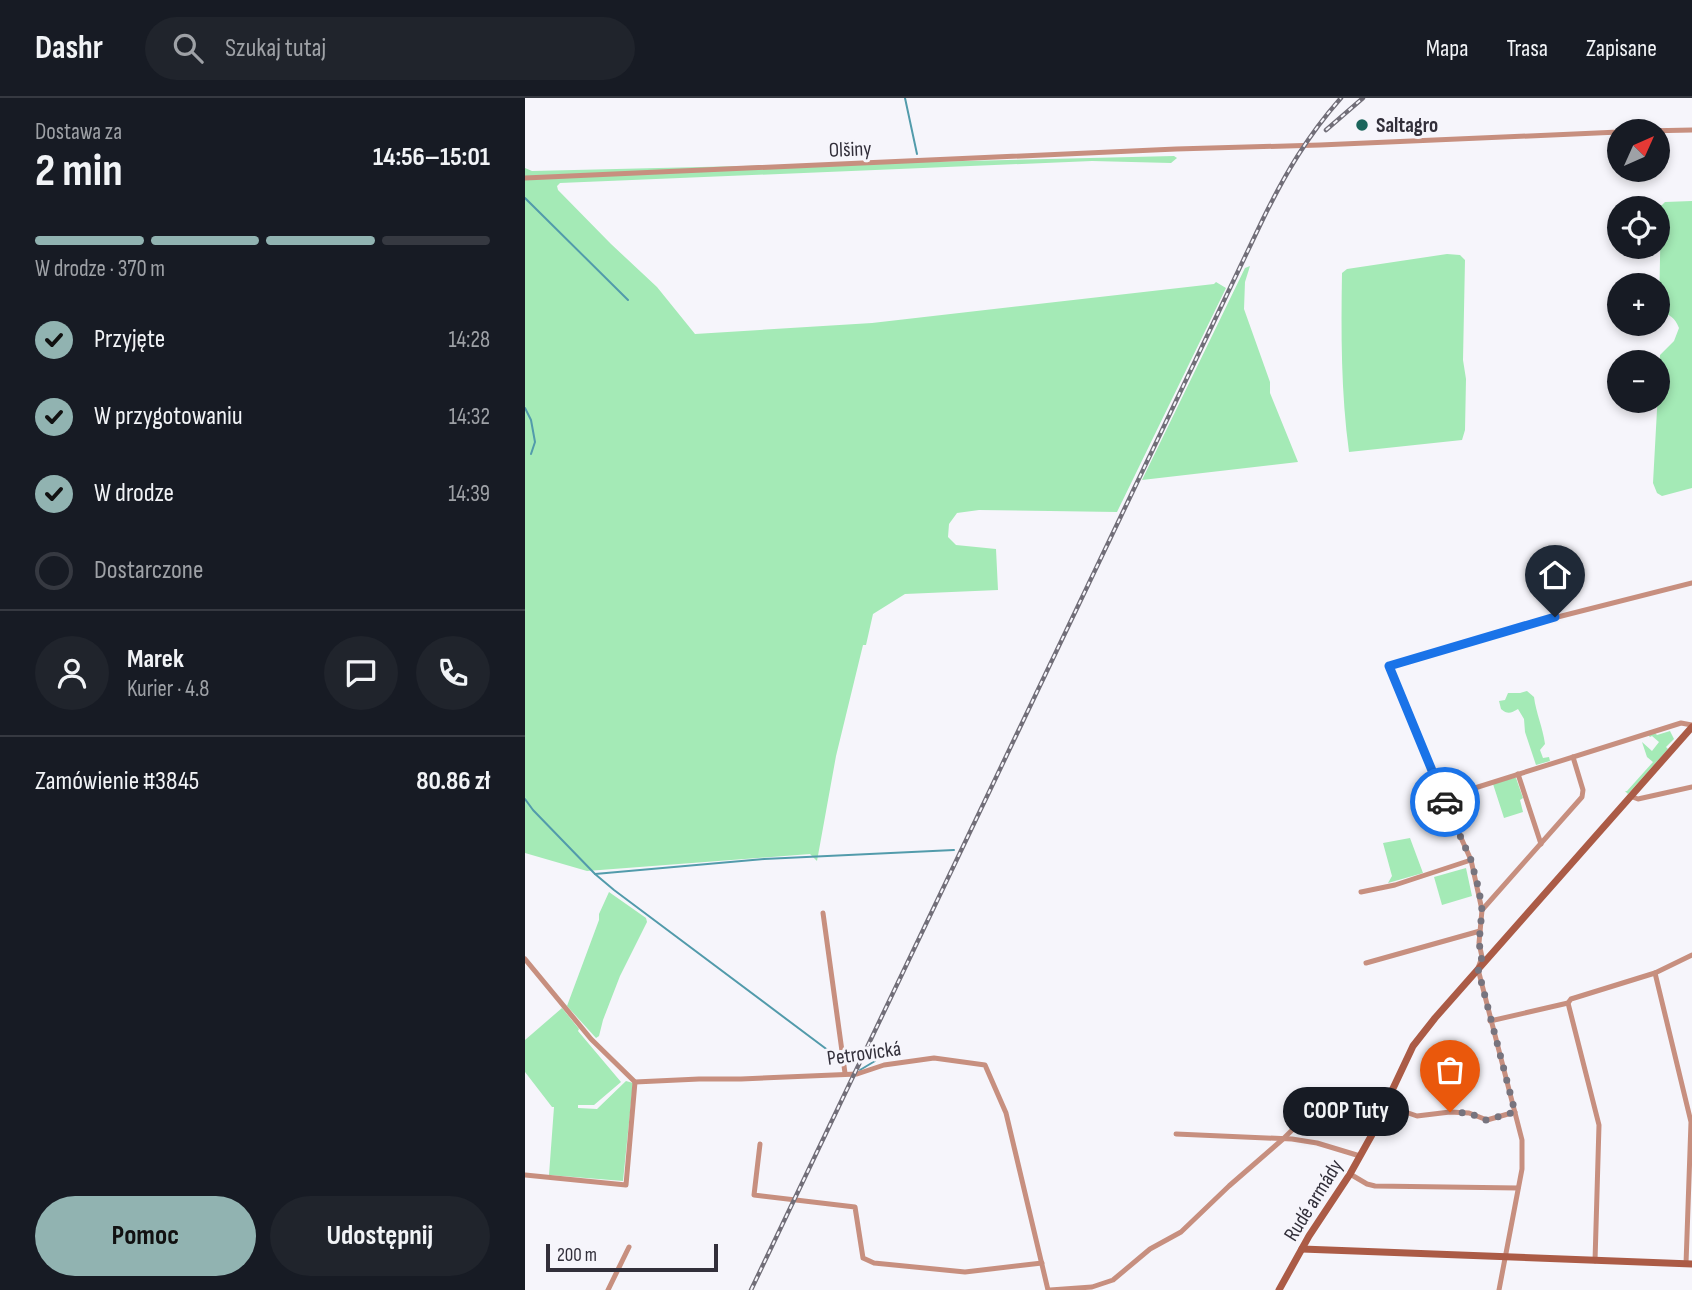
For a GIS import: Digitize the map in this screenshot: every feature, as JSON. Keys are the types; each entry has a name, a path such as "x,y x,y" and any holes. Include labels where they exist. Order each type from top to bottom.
{"street":[{"path":"1670,130 1692,130"},
{"name":"Olšiny","path":"525,178 1607,133"},
{"path":"1499,1290 1522,1169 1522,1140 1478,968 1482,957 1479,943 1482,910 1471,860 1389,666 1530,624 1692,583"},
{"path":"1443,798 1681,723 1692,726"},
{"name":"Rudé armády","path":"1279,1290 1360,1156 1413,1046 1478,968 1692,726"},
{"path":"1482,910 1582,797 1583,790 1573,757"},
{"path":"1518,774 1541,844"},
{"path":"1630,796 1638,799 1692,788"},
{"path":"1360,892 1395,885 1471,860"},
{"path":"823,913 845,1073"},
{"path":"1366,963 1480,931"},
{"path":"1490,1021 1567,1003 1571,999 1655,973 1692,955"},
{"path":"525,959 591,1039 635,1082 626,1185 525,1175"},
{"path":"1302,1249 1689,1264 1691,1122 1655,973"},
{"path":"1567,1003 1599,1125 1595,1261"},
{"name":"Petrovická","path":"635,1082 857,1073 884,1065 934,1058 985,1065 1006,1113 1049,1290"},
{"path":"1049,1290 1092,1287 1113,1280 1150,1249 1181,1232 1327,1096 1337,1092 1350,1092 1388,1102 1417,1116 1469,1113 1486,1120 1515,1112"},
{"path":"1176,1134 1317,1143 1360,1156"},
{"path":"760,1144 754,1195 855,1207 863,1258 874,1263 965,1272 1042,1263"},
{"path":"1350,1174 1375,1186 1518,1188"},
{"path":"608,1290 629,1247"}],"green space":[{"path":"1177,158 1171,163 1092,161 560,183 557,186 611,244 657,287 695,334 872,323 1216,282 1226,288 1117,512 979,510 957,513 949,524 948,537 956,545 996,549 998,590 905,594 873,614 836,756 817,861 810,854 587,871 525,853 525,168 532,171"},
{"path":"1692,201 1692,488 1662,496 1657,493 1653,483 1657,413 1670,413 1670,350 1665,350 1674,341 1679,328 1670,316 1670,273 1660,273 1660,259 1670,259 1670,202"},
{"path":"1447,254 1460,255 1465,260 1463,360 1466,379 1465,430 1462,440 1349,452 1342,363 1342,273 1347,269"},
{"path":"1250,266 1245,282 1244,309 1270,382 1270,393 1298,462 1142,480 1245,268"},
{"path":"1527,691 1534,697 1544,738 1545,744 1540,750 1543,758 1549,757 1550,761 1536,765 1525,732 1524,719 1518,709 1509,713 1503,711 1499,701 1505,700 1508,693"},
{"path":"1670,731 1674,739 1666,747 1668,749 1628,794 1625,791 1653,762 1647,757 1642,742 1652,751 1659,742 1648,735"},
{"path":"1516,778 1523,798 1520,800 1523,812 1504,818 1493,784"},
{"path":"1410,838 1423,873 1388,883 1392,876 1383,843"},
{"path":"1466,868 1472,896 1442,905 1434,877"},
{"path":"609,892 646,918 647,922 620,976 596,1038 567,1006"},
{"path":"562,1008 621,1082 594,1105 578,1105 578,1108 597,1109 626,1081 633,1083 623,1181 549,1175 554,1107 525,1072 525,1040"}],"waterway":[{"path":"905,98 917,154"},
{"path":"525,198 628,300"},
{"path":"525,408 531,420 535,442 531,454"},
{"path":"525,799 595,874 614,890 837,1057"},
{"path":"595,874 764,859 954,850"},
{"path":"860,1070 875,1061"}],"railway":[{"path":"751,1290 1263,219 1298,155 1341,98"},
{"path":"1326,130 1363,98"}],"way so far":[{"path":"1445,802 1471,860 1479,890 1482,910 1479,943 1482,957 1478,968 1515,1112 1486,1120 1469,1113 1450,1112"}],"place":[{"name":"Saltagro","path":"1362,125"},
{"name":"COOP Tuty","path":"1450,1112"}],"route":[{"path":"1445,802 1389,666 1555,617"}]}
